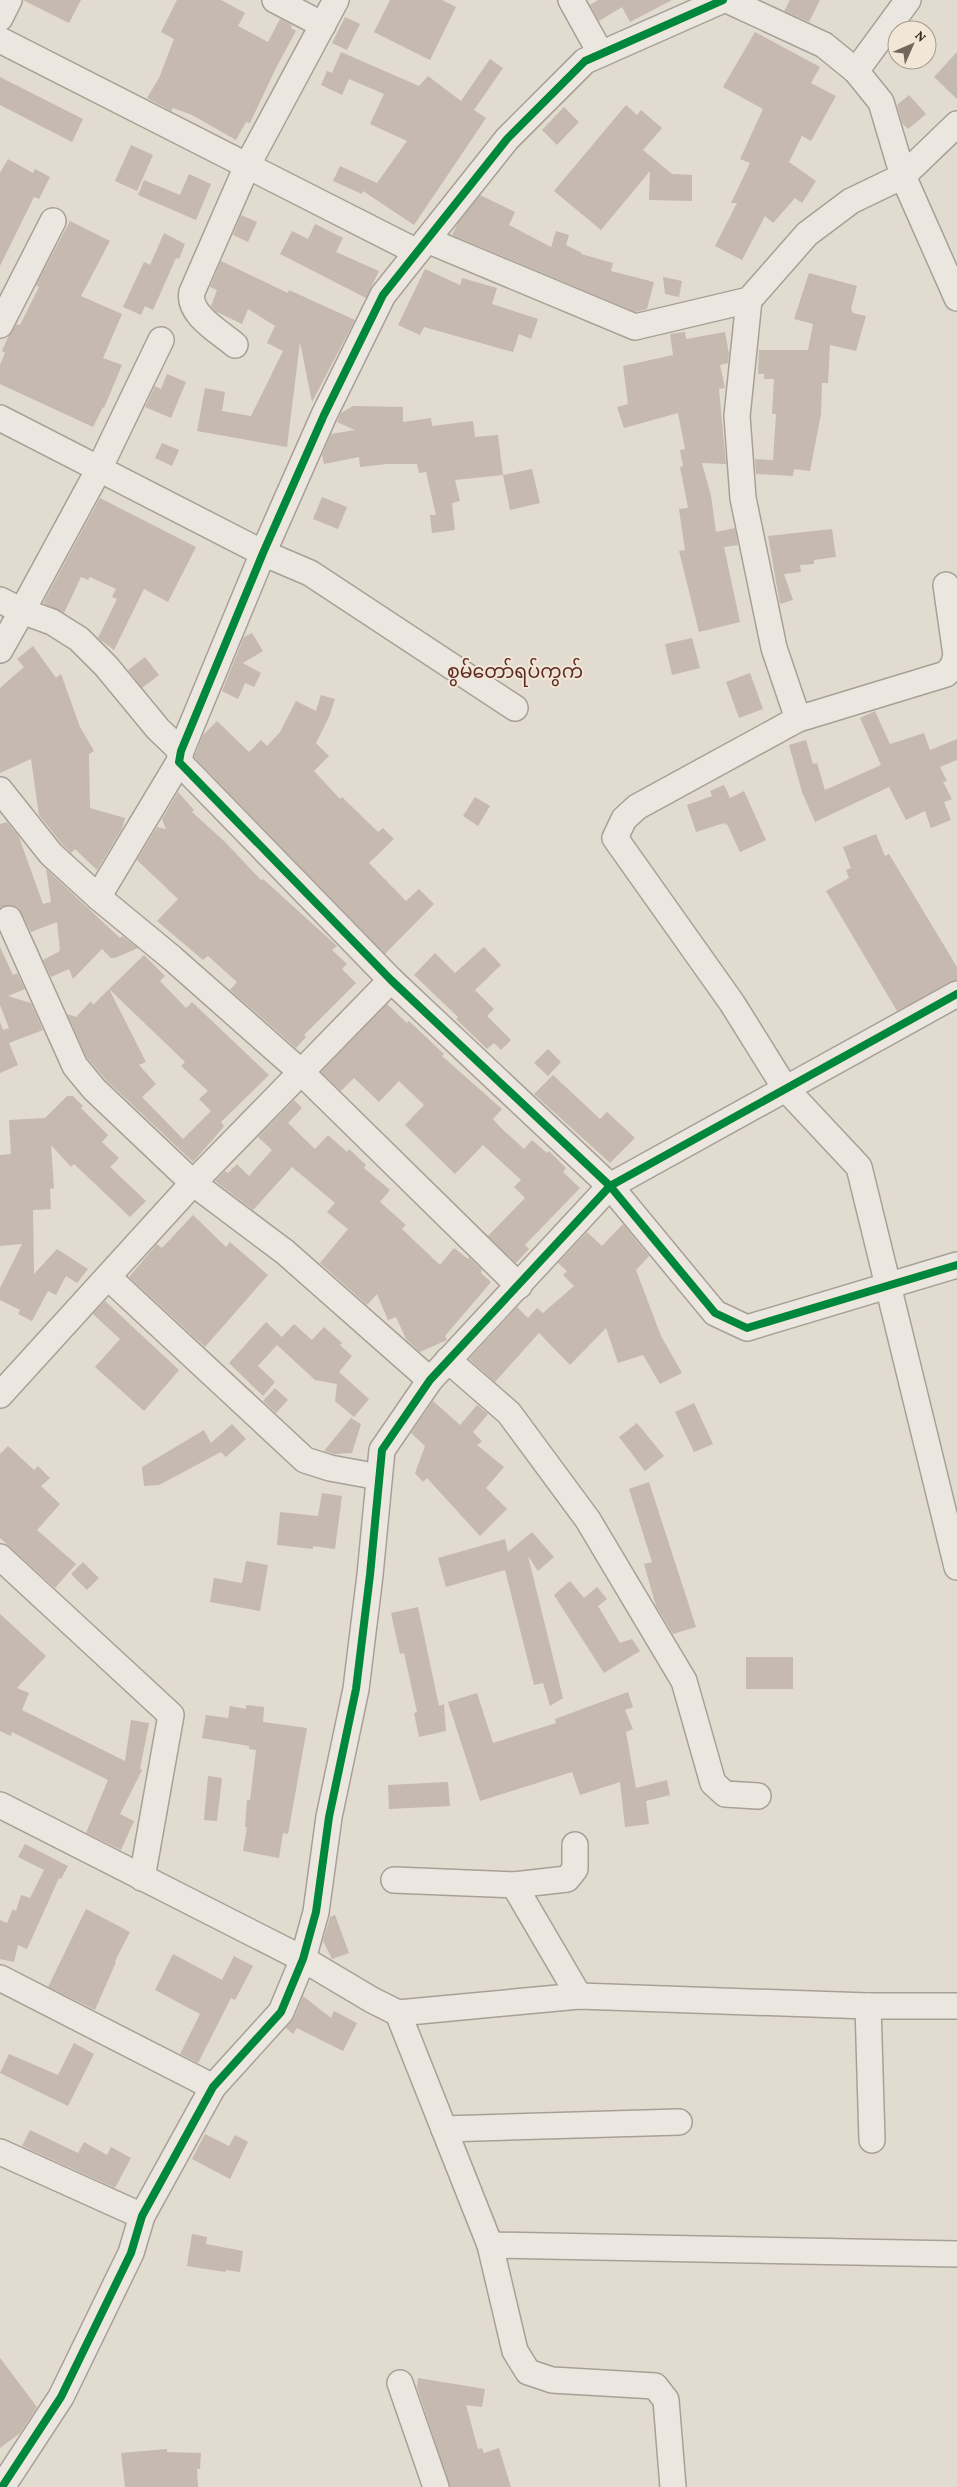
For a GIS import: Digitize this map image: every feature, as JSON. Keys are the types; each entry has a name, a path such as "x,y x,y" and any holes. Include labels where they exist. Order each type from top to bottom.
{"street":[{"path":"0,18 9,0"},
{"path":"275,0 323,25"},
{"path":"235,345 196,311 190,300 247,166 336,0"},
{"path":"571,0 601,54"},
{"path":"98,897 180,756 263,553 324,416 383,295 507,139 585,61 723,0"},
{"path":"727,0 824,44 856,71 881,102 903,176 957,298"},
{"path":"856,71 908,0"},
{"path":"0,40 247,166 422,246 635,327 749,300 807,234 851,201 903,176 957,124"},
{"path":"0,325 53,221"},
{"path":"749,300 737,416 743,498 774,648 798,719"},
{"path":"0,650 99,469 161,340"},
{"path":"0,418 263,553 310,573 515,708"},
{"path":"946,585 956,655 953,666 946,674 798,719 637,807 624,819 615,838 732,1003 784,1088 859,1167 954,1539 957,1567"},
{"path":"0,600 22,611 52,622 79,639 106,666 180,756 391,980 610,1186 715,1313 747,1328 957,1265"},
{"path":"0,790 51,854 98,897 172,958 301,1072 519,1286"},
{"path":"8,919 75,1066 94,1089 193,1183 285,1252 430,1380"},
{"path":"0,1395 193,1183 391,980"},
{"path":"2,2487 61,2397 131,2253 142,2216 213,2087 281,2012 302,1960 316,1912 329,1818 356,1689 370,1575 382,1450 430,1380 610,1186 784,1088 957,994"},
{"path":"108,1277 305,1460 330,1468 379,1477"},
{"path":"448,1360 509,1413 588,1520 684,1681 713,1783 725,1794 758,1796"},
{"path":"0,1557 171,1715 142,1878"},
{"path":"0,1805 302,1960 398,2013 579,1996 868,2006 957,2006"},
{"path":"394,1880 514,1884 567,1879 575,1869 575,1845"},
{"path":"514,1884 579,1996"},
{"path":"0,1978 213,2087"},
{"path":"868,2006 872,2140"},
{"path":"398,2013 490,2245 515,2351 528,2372 552,2380 655,2386 666,2400 673,2487"},
{"path":"444,2129 679,2122"},
{"path":"0,2152 142,2216"},
{"path":"490,2245 957,2254"},
{"path":"400,2383 436,2487"}],"building":[{"path":"23,0 81,0 69,23"},
{"path":"177,0 221,0 245,13 238,26 268,42 280,19 292,25 291,28 296,31 250,123 246,122 236,140 192,115 173,108 171,111 147,98 159,78 174,39 161,32"},
{"path":"390,0 442,0 456,7 430,60 374,32"},
{"path":"598,0 672,0 630,22 622,7 599,21 590,5"},
{"path":"790,0 820,0 809,22 784,11"},
{"path":"345,17 360,24 347,50 332,43"},
{"path":"755,32 820,67 811,83 836,96 811,141 802,136 789,162 816,181 802,203 795,198 773,223 765,216 742,260 715,246 737,203 731,203 750,163 740,159 763,109 723,87"},
{"path":"341,52 419,86 428,76 461,101 490,59 503,68 474,110 486,118 414,225 363,191 362,194 333,181 340,166 377,183 407,141 370,124 384,94 349,79 342,95 321,85 327,71 332,73"},
{"path":"957,52 957,99 934,77"},
{"path":"0,77 83,119 72,142 0,105"},
{"path":"909,95 926,114 908,129 902,123 897,105"},
{"path":"626,105 637,115 641,110 662,128 643,150 672,174 692,175 692,201 649,200 650,171 601,230 554,191"},
{"path":"564,107 579,122 557,145 542,130"},
{"path":"131,145 153,155 137,191 115,181"},
{"path":"8,159 33,173 35,169 50,177 39,199 34,197 0,266 0,173"},
{"path":"189,174 211,184 196,220 138,195 144,180 180,195"},
{"path":"480,195 515,212 509,225 551,247 556,231 569,235 566,245 581,254 613,263 611,271 654,282 647,309 636,312 452,235 458,223"},
{"path":"241,215 257,222 248,242 233,235"},
{"path":"70,221 110,241 81,296 122,314 103,358 122,365 104,408 93,427 0,384 0,365 5,353 2,351 8,337 17,324 20,325 39,287 36,285"},
{"path":"315,224 343,238 336,252 379,271 366,298 280,254 292,231 308,239"},
{"path":"164,233 185,244 179,259 176,258 153,310 145,306 141,315 123,307 144,262 150,265"},
{"path":"221,261 288,293 289,290 355,320 312,402 300,342 287,447 197,431 205,388 225,392 222,411 251,416 283,351 267,343 275,326 248,309 242,324 215,311 211,306 217,290 210,287"},
{"path":"425,269 460,285 462,278 497,288 492,304 538,319 531,339 519,334 513,352 424,327 420,335 398,325"},
{"path":"809,273 857,286 851,309 853,313 866,316 856,351 830,345 828,383 822,383 821,414 810,471 794,469 793,476 756,474 755,459 773,460 776,414 772,414 774,379 764,379 764,374 758,374 759,350 808,350 813,324 794,319"},
{"path":"663,277 682,281 679,297 665,294"},
{"path":"685,332 686,339 725,332 729,354 728,363 720,365 725,388 719,389 726,464 702,463 711,496 716,532 735,528 738,545 724,547 740,622 699,632 679,551 685,550 679,509 688,508 680,467 683,466 680,450 685,449 678,413 624,428 617,407 628,404 623,366 673,355 670,334"},
{"path":"167,374 186,382 171,418 145,407 155,386 161,389"},
{"path":"353,406 403,407 403,422 431,418 432,426 473,421 475,437 498,435 503,475 455,480 460,501 452,503 455,530 432,533 430,515 436,515 426,472 419,473 417,464 387,464 360,467 359,457 324,464 322,455 331,434 355,430 337,422 341,413"},
{"path":"162,443 179,450 172,466 155,458"},
{"path":"532,469 540,503 510,510 503,475"},
{"path":"322,497 347,507 338,529 313,519"},
{"path":"100,498 196,547 168,602 144,589 114,650 98,638 117,599 112,597 116,589 90,577 88,580 81,577 64,613 43,603"},
{"path":"832,529 836,557 814,560 814,564 800,565 801,572 784,574 793,600 780,604 768,536"},
{"path":"252,633 263,651 243,663 261,673 254,687 245,683 238,699 222,691 244,637"},
{"path":"692,638 700,668 672,675 665,644"},
{"path":"33,646 56,678 61,674 80,727 94,751 89,754 90,808 125,818 122,829 97,870 75,849 71,853 39,815 31,759 0,773 0,688 24,667 17,659"},
{"path":"145,657 159,675 142,688 128,670"},
{"path":"750,673 763,709 739,718 726,682"},
{"path":"321,695 335,699 329,717 316,743 329,756 314,771 340,799 342,797 378,832 383,828 394,839 369,863 406,901 419,889 434,904 385,954 194,757 203,735 217,721 249,752 261,740 267,746 280,732 296,701 316,711"},
{"path":"875,711 890,744 924,733 930,750 957,739 957,760 940,767 947,781 943,782 952,799 944,802 951,820 931,828 925,811 906,820 889,787 815,822 802,792 789,745 806,740 813,764 817,763 825,790 881,765 860,718"},
{"path":"724,785 730,798 744,791 766,840 740,852 727,824 725,825 724,823 696,832 687,805 712,796 710,791"},
{"path":"178,792 194,810 192,812 225,842 262,881 263,879 337,946 332,950 347,964 342,969 356,983 304,1035 306,1037 296,1048 230,990 237,982 208,956 203,960 157,921 178,899 137,860 157,827 166,829 162,819"},
{"path":"475,797 490,806 478,826 463,816"},
{"path":"7,822 19,837 43,904 51,902 46,869 120,938 122,936 138,948 115,958 111,958 102,949 73,979 69,969 51,977 43,960 60,951 57,922 31,932 18,908 10,905 0,908 0,824"},
{"path":"876,834 885,856 889,854 957,967 957,980 897,1011 826,891 849,878 846,870 851,868 843,847"},
{"path":"0,947 13,975 17,973 25,989 8,996 31,1003 43,1030 9,1043 18,1065 0,1073 0,1022 3,1030 9,1028 0,1005"},
{"path":"484,947 501,965 475,990 494,1009 487,1016 511,1040 501,1050 494,1043 487,1049 456,1019 458,1017 414,975 435,953 455,973"},
{"path":"144,955 165,976 160,981 186,1008 192,1002 269,1075 221,1122 224,1126 222,1129 193,1162 105,1079 87,1058 67,1014 76,1017 91,1001 93,1005 109,989","holes":["109,989 185,1062 181,1066 208,1091 199,1099 211,1111 183,1139 142,1097 156,1084 139,1065 146,1062"]},
{"path":"387,1004 407,1023 409,1021 444,1054 442,1056 502,1109 493,1119 500,1127 524,1149 532,1140 547,1153 549,1151 566,1168 563,1172 580,1188 525,1245 529,1249 516,1263 488,1236 525,1198 514,1187 521,1180 483,1145 455,1174 405,1125 424,1105 399,1081 379,1102 354,1078 341,1091 321,1072"},
{"path":"548,1049 561,1062 548,1076 534,1063"},
{"path":"553,1075 600,1119 607,1112 635,1138 610,1163 534,1094"},
{"path":"67,1096 73,1096 83,1106 81,1108 108,1135 102,1142 119,1158 110,1167 146,1201 130,1217 74,1164 71,1167 51,1145 54,1188 50,1189 51,1209 33,1210 34,1274 57,1249 88,1269 77,1283 66,1276 56,1295 48,1291 32,1321 18,1314 20,1310 0,1300 0,1288 22,1244 0,1246 0,1155 11,1154 9,1120 45,1118"},
{"path":"294,1100 302,1108 288,1123 315,1149 328,1135 347,1152 349,1149 366,1165 364,1168 390,1190 380,1202 406,1225 402,1229 440,1265 454,1248 468,1259 469,1257 482,1270 481,1273 491,1282 445,1336 447,1340 420,1352 406,1339 396,1317 388,1320 377,1294 367,1305 320,1263 348,1229 327,1212 335,1203 292,1167 253,1210 215,1181 225,1171 228,1173 237,1164 249,1176 272,1150 258,1137"},
{"path":"193,1215 226,1247 230,1242 268,1275 205,1347 129,1277 157,1244 162,1248"},
{"path":"623,1224 649,1256 636,1270 661,1336 682,1373 660,1384 643,1355 618,1363 606,1328 570,1365 539,1333 495,1382 469,1359 517,1307 528,1318 537,1308 543,1313 574,1286 563,1275 567,1271 558,1263 587,1232 602,1246"},
{"path":"105,1301 179,1370 144,1411 95,1367 120,1339 93,1314"},
{"path":"266,1322 282,1337 294,1324 312,1340 324,1327 342,1343 340,1345 352,1356 339,1372 369,1399 354,1417 335,1401 337,1384 315,1380 277,1345 258,1366 275,1382 263,1396 229,1363"},
{"path":"275,1388 288,1400 276,1413 263,1401"},
{"path":"433,1401 460,1425 477,1405 488,1414 473,1432 482,1441 477,1445 504,1467 486,1488 507,1509 480,1536 427,1478 423,1482 415,1473 425,1446 411,1433"},
{"path":"694,1403 713,1444 694,1452 675,1412"},
{"path":"351,1418 361,1424 352,1453 334,1454 324,1451"},
{"path":"637,1423 664,1456 645,1471 619,1437"},
{"path":"232,1424 246,1439 226,1457 221,1452 159,1485 144,1486 142,1467 204,1430 211,1443"},
{"path":"8,1446 34,1470 38,1466 50,1478 41,1486 60,1504 37,1530 76,1564 55,1588 0,1538 0,1454"},
{"path":"649,1482 696,1627 673,1634 656,1606 644,1564 652,1562 629,1489"},
{"path":"322,1493 342,1496 335,1549 313,1546 313,1549 277,1545 280,1512 318,1516"},
{"path":"532,1532 554,1557 538,1571 528,1556 563,1698 550,1706 543,1683 534,1685 505,1570 446,1587 438,1558 505,1539 508,1552"},
{"path":"246,1561 268,1565 260,1611 210,1602 214,1578 242,1583"},
{"path":"83,1562 99,1578 87,1590 71,1574"},
{"path":"570,1581 584,1598 597,1587 607,1599 598,1606 620,1643 632,1639 640,1651 604,1673 554,1595"},
{"path":"418,1607 439,1706 444,1704 446,1731 419,1737 414,1713 417,1712 404,1653 400,1654 391,1613"},
{"path":"0,1614 46,1656 17,1688 29,1693 22,1710 125,1761 131,1720 149,1723 140,1769 142,1770 120,1814 134,1821 121,1850 86,1833 108,1780 12,1732 11,1736 0,1731"},
{"path":"746,1657 793,1657 793,1689 746,1689"},
{"path":"628,1692 633,1707 625,1710 633,1729 626,1732 636,1788 667,1780 670,1795 646,1801 649,1824 625,1827 620,1782 580,1795 572,1772 480,1801 448,1702 477,1693 493,1743 556,1723 555,1719"},
{"path":"246,1705 264,1707 263,1722 307,1728 288,1834 283,1833 279,1858 243,1851 247,1827 245,1827 247,1800 250,1800 256,1750 249,1749 249,1746 202,1738 206,1715 228,1718 230,1706 246,1709"},
{"path":"208,1776 222,1778 217,1821 204,1820"},
{"path":"448,1782 450,1806 389,1809 388,1785"},
{"path":"25,1844 68,1866 61,1879 59,1878 27,1949 18,1945 14,1962 0,1959 0,1920 7,1923 13,1909 16,1911 21,1895 30,1898 44,1870 18,1857"},
{"path":"86,1909 130,1932 115,1961 95,2010 48,1987"},
{"path":"335,1915 349,1953 332,1959 323,1941 330,1917"},
{"path":"173,1954 222,1980 234,1956 253,1966 235,2000 231,1998 198,2063 180,2054 200,2014 155,1990"},
{"path":"303,1996 331,2018 334,2011 357,2023 343,2051 297,2028 293,2034 286,2028 294,2018"},
{"path":"74,2043 94,2054 68,2106 0,2073 9,2054 58,2075"},
{"path":"30,2130 78,2153 84,2142 107,2155 111,2147 131,2158 115,2188 22,2146"},
{"path":"205,2134 229,2146 235,2135 248,2142 230,2179 192,2159"},
{"path":"192,2234 207,2237 206,2244 243,2251 240,2272 226,2270 225,2272 187,2266"},
{"path":"0,2358 37,2407 20,2433 0,2448"},
{"path":"418,2378 485,2389 482,2407 466,2405 478,2449 482,2448 484,2453 499,2448 511,2487 450,2487 417,2387"},
{"path":"167,2449 167,2452 201,2453 200,2469 197,2469 198,2487 125,2487 121,2453"}],"cycle path":[{"path":"723,0 585,61 507,139 383,295 324,415 263,553 181,751 179,762 391,980 610,1186 715,1313 747,1328 957,1265"},
{"path":"2,2487 61,2397 131,2253 142,2216 213,2087 281,2012 303,1959 316,1912 329,1817 356,1689 370,1575 382,1450 430,1380 610,1186 957,994"}],"district":[{"name":"စွမ်တော်ရပ်ကွက်","path":"515,671"}]}
